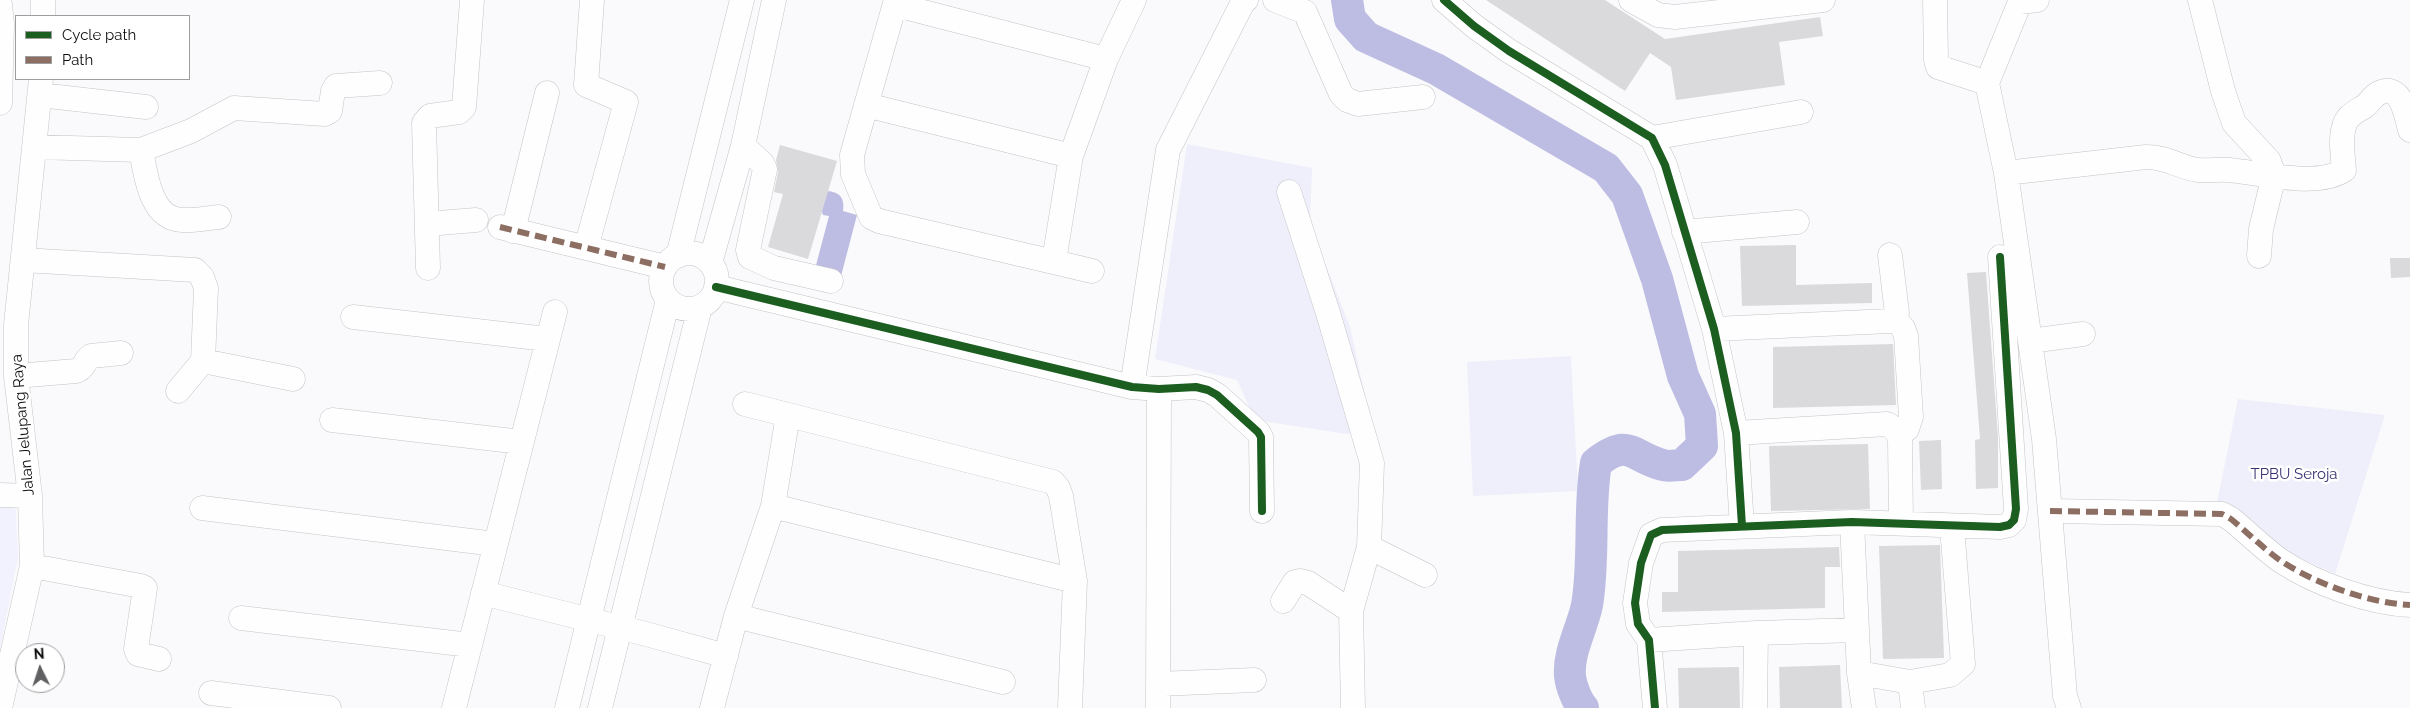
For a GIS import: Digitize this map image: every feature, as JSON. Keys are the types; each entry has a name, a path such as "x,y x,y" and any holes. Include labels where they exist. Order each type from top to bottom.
{"street":[{"path":"43,0 43,15"},
{"path":"428,268 424,123 430,116 459,112 464,107 472,0"},
{"path":"586,248 626,102 586,86 592,0"},
{"path":"567,708 668,300 662,284 672,261 742,0"},
{"path":"710,263 742,146 774,0"},
{"path":"1054,261 1071,156 1106,59 1134,0"},
{"path":"1132,387 1168,150 1243,2 1246,0"},
{"path":"1275,0 1307,6 1341,94 1347,100 1358,104 1423,97"},
{"path":"1444,0 1474,26 1509,51 1652,138 1665,165 1714,329 1736,433 1742,526"},
{"path":"1631,0 1658,15 1674,17 1823,0"},
{"path":"1935,0 1936,60 1938,67 1987,83"},
{"path":"2200,0 2223,91 2234,123 2269,161 2274,174 2262,229 2259,256"},
{"path":"2026,1 1987,83 2006,173 2044,439 2065,696 2069,708"},
{"path":"1092,270 879,221 871,217 853,174 851,163 896,2 1106,59"},
{"path":"0,4 0,96"},
{"path":"35,147 141,150 191,131 234,108 325,114 330,111 333,91 336,86 380,83"},
{"path":"40,87 146,107"},
{"name":"Jalan Jelupang Raya","path":"0,708 32,566 30,496 16,376 16,324 40,87"},
{"path":"2006,173 2146,157 2163,157 2198,170 2312,178 2328,176 2344,170 2343,128 2347,119 2378,94 2385,91 2391,91 2402,101 2410,130"},
{"path":"547,93 507,229 586,248 672,261 696,254 710,263 715,270 716,287 713,295 700,307 600,708"},
{"path":"866,105 1071,156"},
{"path":"1652,138 1802,112"},
{"path":"742,146 762,163 765,169 748,250 750,258 774,268 831,282"},
{"path":"141,150 153,197 161,209 172,218 186,220 219,217"},
{"path":"1289,192 1328,313 1372,463 1369,547 1351,611 1353,708"},
{"path":"427,224 476,220"},
{"path":"1684,232 1797,222"},
{"path":"1714,329 1890,321 1897,313 1890,255"},
{"path":"1655,708 1648,640 1638,624 1635,603 1641,563 1651,535 1662,530 1852,522 2000,527 2009,525 2015,516 2000,258"},
{"path":"23,260 195,270 202,277 206,288 203,361 178,391"},
{"path":"716,287 1132,387 1158,389 1196,388 1208,390 1258,432 1261,441 1262,511"},
{"path":"668,300 683,308 700,307"},
{"path":"454,708 547,339 556,312"},
{"path":"354,317 547,339"},
{"path":"1894,318 1903,328 1906,336 1911,417 1908,429 1899,435"},
{"path":"2030,341 2083,334"},
{"path":"16,376 76,371 82,368 91,356 121,353"},
{"path":"203,361 293,379"},
{"path":"1158,389 1158,708"},
{"path":"745,404 1053,482 1061,496 1075,580 1070,708"},
{"path":"712,708 736,616 773,506 788,415"},
{"path":"332,420 521,442"},
{"path":"1736,433 1887,424 1899,435 1901,523"},
{"path":"0,495 30,496"},
{"path":"773,506 1075,580"},
{"path":"202,508 496,544"},
{"path":"2050,511 2222,514 2281,561 2323,584 2388,604 2410,605"},
{"path":"1852,522 1859,673 1864,708"},
{"path":"1859,673 1910,682 1950,675 1963,664 1952,526"},
{"path":"1369,547 1425,575"},
{"path":"32,566 145,588 136,649 138,654 159,659"},
{"path":"1283,602 1295,582 1300,581 1308,583 1351,611"},
{"path":"481,601 724,663"},
{"path":"736,616 1003,682"},
{"path":"241,618 470,645"},
{"path":"1648,640 1756,632 1857,630"},
{"path":"1755,708 1756,632"},
{"path":"1158,684 1254,680"},
{"path":"1910,682 1913,708"},
{"path":"210,693 329,708"}],"shaded area":[{"path":"0,494 15,495 18,557 0,649"}],"green space":[{"path":"1187,144 1312,168 1310,225 1350,327 1373,432 1347,434 1255,420 1237,380 1155,359"},
{"path":"1571,356 1578,491 1473,496 1467,362"},
{"name":"TPBU Seroja","path":"2238,399 2385,415 2335,574 2269,544 2216,507"}],"water":[{"path":"827,191 841,196 843,211 857,215 841,276 815,269 829,216 823,215 821,209"}],"building":[{"path":"1486,0 1605,0 1665,39 1820,17 1823,36 1779,42 1785,85 1676,100 1671,67 1650,53 1625,91"},
{"path":"780,145 837,161 808,259 768,247 783,194 774,192 778,172 776,160"},
{"path":"1796,245 1796,285 1872,283 1872,303 1742,306 1740,246"},
{"path":"2390,258 2410,258 2410,277 2391,278"},
{"path":"1986,272 1998,437 1998,488 1976,489 1975,440 1980,439 1967,273"},
{"path":"1893,344 1896,405 1773,408 1773,347"},
{"path":"1941,440 1942,489 1921,490 1919,441"},
{"path":"1868,444 1870,509 1771,511 1769,446"},
{"path":"1940,545 1944,658 1883,659 1879,546"},
{"path":"1839,547 1840,567 1825,567 1825,608 1662,612 1662,592 1678,592 1678,551"},
{"path":"1840,665 1842,708 1780,708 1779,667"},
{"path":"1739,667 1740,708 1679,708 1678,668"}],"waterway":[{"path":"1347,0 1350,19 1366,37 1436,69 1606,168 1627,195 1657,279 1683,376 1700,414 1702,446 1682,465 1665,466 1624,450 1607,455 1596,463 1592,499 1587,605 1573,649 1570,667 1573,689 1583,708"}],"marked path":[{"path":"500,227 665,267"},
{"path":"2050,511 2222,514 2231,519 2281,561 2326,585 2377,601 2410,605"}],"cycle path":[{"path":"1444,0 1474,26 1509,51 1652,138 1665,165 1714,329 1736,433 1742,526"},
{"path":"1655,708 1649,640 1638,624 1635,603 1641,563 1651,535 1662,530 1852,522 2000,527 2009,525 2014,520 2016,509 2000,257"},
{"path":"716,287 1132,387 1159,389 1196,387 1208,390 1217,395 1258,432 1261,437 1262,511"}]}
